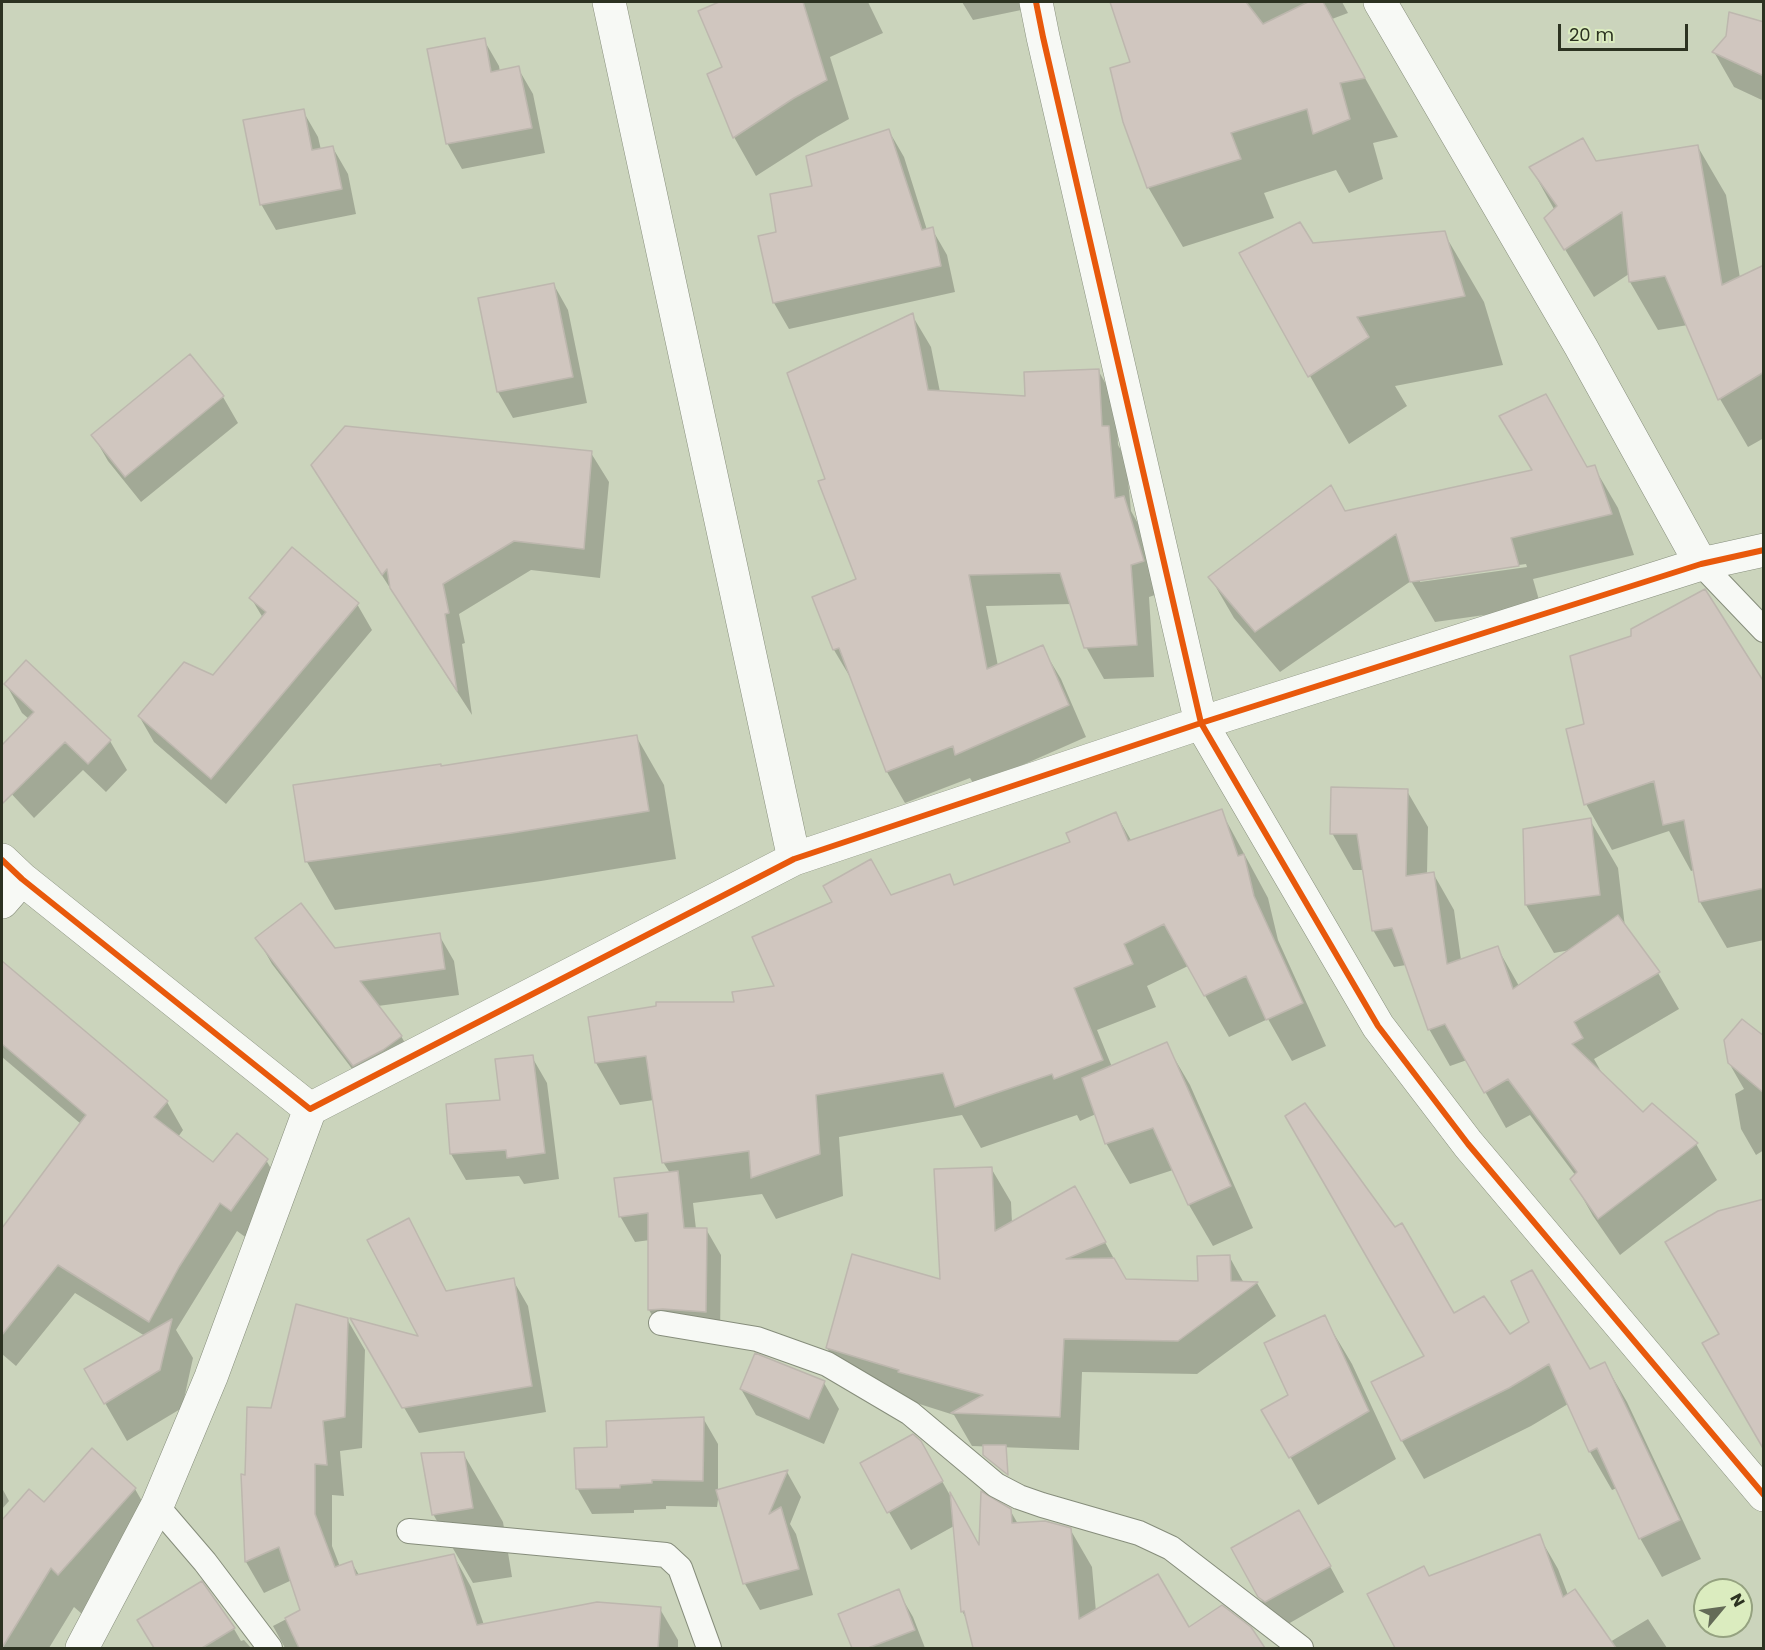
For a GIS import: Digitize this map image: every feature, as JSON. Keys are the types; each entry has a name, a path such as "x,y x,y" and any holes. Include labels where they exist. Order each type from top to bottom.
{"street":[{"path":"609,2 794,859"},
{"path":"1036,2 1201,723 1378,1026 1468,1144 1764,1495"},
{"path":"1380,2 1581,348 1701,564"},
{"path":"82,1648 157,1506 211,1377 310,1109 794,859 1201,723 1701,564 1764,550"},
{"path":"8,880 310,1109"}],"lane":[{"path":"1701,564 1764,630"},
{"path":"661,1323 757,1339 827,1364 910,1413 996,1485 1019,1497 1139,1533 1171,1548 1301,1648"},
{"path":"157,1506 205,1562 270,1648"},
{"path":"409,1532 666,1555 680,1568 709,1648"}],"building":[{"path":"719,2 803,2 827,80 794,98 733,138 707,74 722,67 698,11"},
{"path":"1110,2 1246,2 1263,24 1308,2 1323,2 1365,78 1340,83 1350,119 1313,134 1307,109 1231,133 1241,159 1147,188 1123,122 1110,68 1130,62"},
{"path":"1729,12 1764,22 1764,76 1712,52 1726,36"},
{"path":"485,38 491,72 519,66 532,128 446,144 427,49"},
{"path":"304,109 312,150 333,146 342,189 260,205 243,120"},
{"path":"889,129 922,230 933,227 941,266 773,303 758,236 776,232 770,194 812,186 806,156"},
{"path":"1583,138 1596,161 1698,145 1722,285 1764,265 1764,372 1718,400 1665,276 1629,282 1622,212 1564,250 1544,218 1557,206 1529,167"},
{"path":"1300,222 1313,243 1445,231 1465,296 1357,317 1369,337 1308,377 1239,253"},
{"path":"554,283 573,377 497,392 478,298"},
{"path":"913,313 928,390 1025,396 1024,372 1099,369 1102,426 1109,426 1115,498 1124,496 1144,561 1131,565 1137,645 1084,648 1060,573 969,575 987,669 1043,645 1069,705 955,755 953,746 886,772 839,648 833,650 812,597 856,579 818,481 825,479 787,373"},
{"path":"190,354 224,396 125,477 91,435"},
{"path":"1546,394 1587,467 1595,465 1612,514 1511,538 1519,566 1410,582 1396,534 1255,632 1208,577 1331,485 1345,511 1532,470 1499,416"},
{"path":"345,426 592,451 584,549 514,541 443,584 449,613 445,614 457,691 390,588 387,569 382,575 311,465"},
{"path":"292,547 359,603 211,779 138,716 184,662 213,675 266,612 249,598"},
{"path":"1705,589 1764,682 1764,888 1699,902 1684,820 1663,825 1654,781 1584,805 1566,729 1584,724 1570,656 1631,636 1631,629"},
{"path":"26,660 111,740 88,764 65,742 2,804 2,745 34,712 4,684"},
{"path":"637,735 649,811 305,862 293,785 441,764 441,766"},
{"path":"1331,787 1408,789 1406,876 1434,872 1447,964 1498,946 1513,989 1618,915 1660,972 1574,1022 1583,1038 1572,1044 1643,1112 1652,1103 1698,1143 1598,1219 1570,1179 1577,1172 1508,1079 1484,1093 1445,1024 1428,1030 1392,928 1372,931 1357,834 1330,834"},
{"path":"1222,809 1238,856 1244,854 1254,896 1303,1003 1266,1020 1246,976 1204,996 1164,924 1124,944 1133,964 1074,988 1103,1060 1054,1079 1052,1074 955,1107 943,1073 816,1095 820,1154 751,1178 749,1151 662,1163 646,1056 595,1063 588,1017 656,1006 656,1002 734,1002 732,992 774,986 752,937 832,902 823,886 871,859 891,895 950,874 954,885 1070,842 1066,833 1116,812 1128,841"},
{"path":"1591,818 1600,895 1525,905 1523,829"},
{"path":"301,903 335,948 440,933 445,969 360,981 402,1036 383,1050 353,1066 255,938"},
{"path":"2,961 168,1101 154,1117 213,1162 237,1133 268,1159 231,1211 220,1203 179,1267 149,1322 58,1265 2,1335 2,1228 86,1115 2,1044"},
{"path":"1742,1019 1764,1036 1764,1093 1728,1063 1724,1040"},
{"path":"1167,1042 1231,1186 1188,1205 1153,1128 1105,1144 1082,1078"},
{"path":"533,1055 545,1153 507,1158 506,1150 450,1154 446,1104 500,1100 495,1059"},
{"path":"1305,1103 1395,1227 1402,1223 1454,1313 1484,1296 1510,1334 1529,1322 1511,1281 1532,1270 1590,1369 1605,1362 1680,1520 1639,1539 1597,1448 1589,1452 1549,1364 1509,1388 1401,1441 1371,1382 1424,1356 1285,1116"},
{"path":"992,1167 995,1231 1075,1186 1106,1242 1066,1259 1114,1258 1126,1279 1198,1281 1197,1256 1230,1255 1231,1281 1258,1282 1178,1341 1064,1339 1060,1417 951,1413 983,1395 898,1372 899,1370 826,1348 852,1254 940,1279 934,1169"},
{"path":"678,1171 684,1228 707,1228 706,1312 648,1310 648,1213 619,1217 614,1178"},
{"path":"1764,1199 1764,1450 1702,1343 1719,1334 1665,1242 1718,1211"},
{"path":"409,1218 446,1291 514,1278 532,1386 402,1408 350,1318 418,1336 367,1240"},
{"path":"296,1304 348,1318 345,1417 323,1421 327,1465 315,1464 315,1514 335,1567 352,1561 356,1575 454,1554 477,1625 597,1602 661,1607 658,1648 299,1648 285,1618 300,1610 279,1547 245,1562 241,1474 245,1475 247,1407 271,1408"},
{"path":"1325,1315 1369,1411 1289,1458 1261,1410 1288,1395 1264,1343"},
{"path":"172,1319 160,1370 104,1404 84,1369"},
{"path":"755,1353 825,1381 809,1419 740,1389"},
{"path":"704,1417 703,1481 652,1480 652,1483 620,1485 620,1488 576,1489 574,1448 607,1447 606,1421"},
{"path":"913,1434 921,1441 943,1481 887,1513 860,1463"},
{"path":"983,1445 1006,1445 1008,1475 983,1455"},
{"path":"92,1448 136,1488 58,1575 51,1568 2,1648 2,1520 29,1489 44,1502"},
{"path":"464,1452 473,1508 432,1515 421,1453"},
{"path":"788,1470 769,1514 781,1507 799,1569 743,1584 716,1490"},
{"path":"981,1491 1011,1509 1012,1523 1045,1521 1071,1528 1079,1619 1158,1574 1189,1627 1222,1605 1251,1627 1265,1648 973,1648 964,1611 961,1612 950,1492 979,1545"},
{"path":"1299,1510 1331,1566 1265,1602 1258,1597 1231,1548"},
{"path":"1540,1534 1563,1597 1575,1589 1616,1648 1395,1648 1367,1594 1424,1566 1429,1576"},
{"path":"202,1581 235,1628 202,1648 154,1648 137,1620"},
{"path":"899,1589 915,1630 868,1648 852,1648 838,1614"}],"cycle path":[{"path":"1036,2 1201,723 1378,1026 1468,1144 1764,1495"},
{"path":"2,860 22,879 310,1109 794,859 1201,723 1701,564 1764,550"}]}
